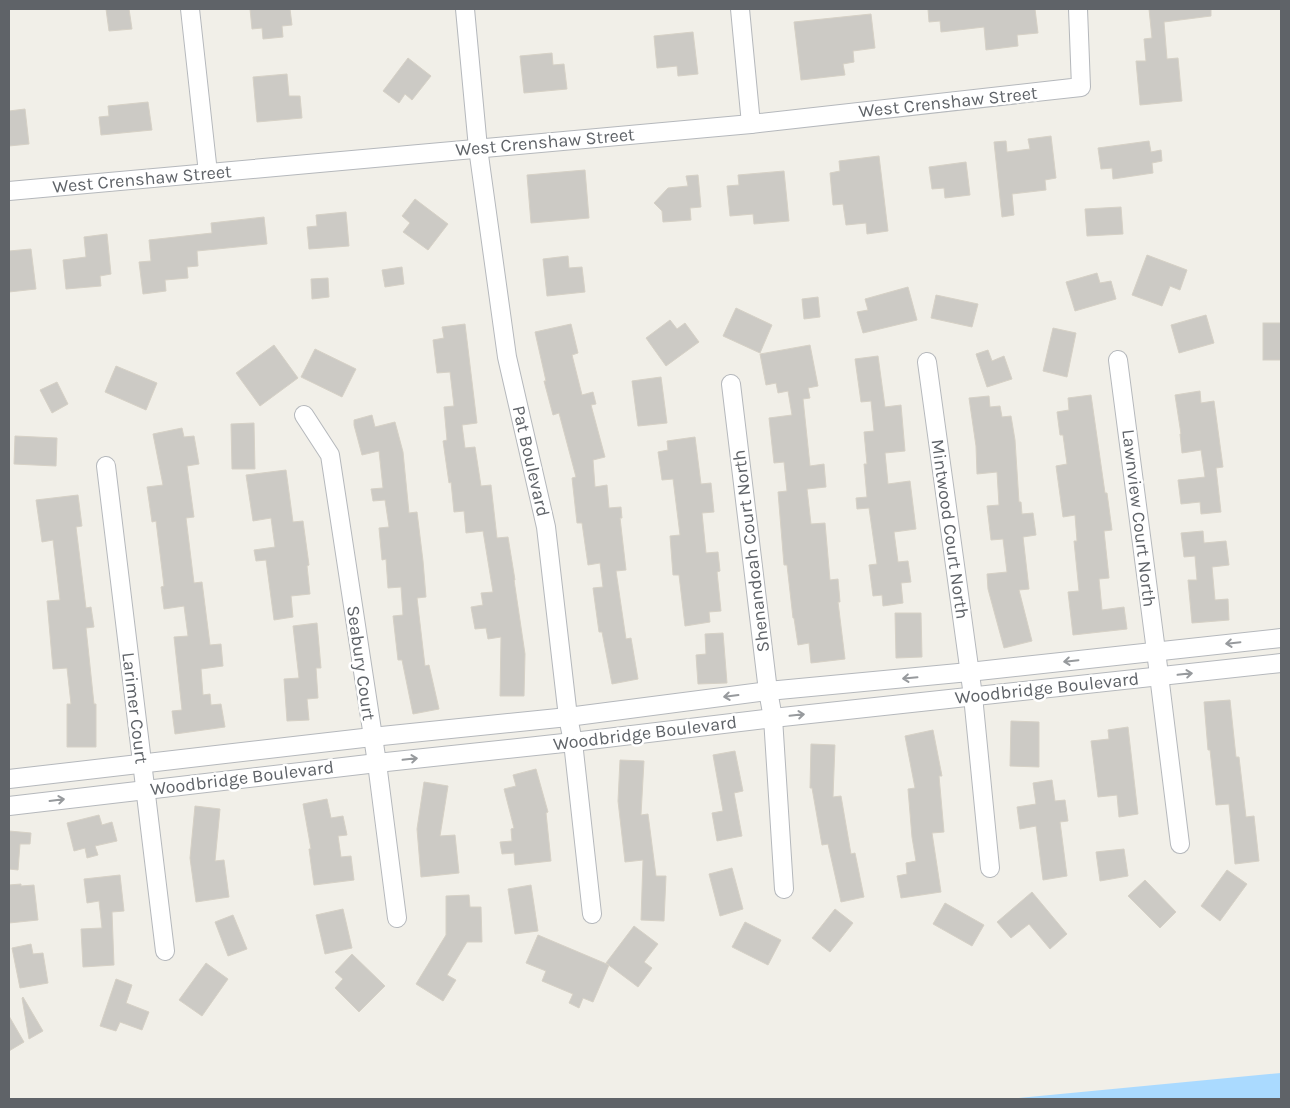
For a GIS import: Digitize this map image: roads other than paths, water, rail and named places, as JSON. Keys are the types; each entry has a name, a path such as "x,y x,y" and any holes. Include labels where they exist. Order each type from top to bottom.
{"street":[{"path":"190,9 208,173"},
{"name":"Pat Boulevard","path":"465,9 478,148 507,356 546,527 592,914"},
{"path":"740,9 751,124"},
{"name":"West Crenshaw Street","path":"9,191 751,124 1081,87 1078,9"},
{"name":"Lawnview Court North","path":"1118,360 1180,844"},
{"name":"Mintwood Court North","path":"927,362 973,696 990,868"},
{"name":"Shenandoah Court North","path":"731,384 768,691 773,718 784,889"},
{"name":"Seabury Court","path":"304,415 330,455 377,763 397,918"},
{"name":"Larimer Court","path":"106,466 165,950"},
{"name":"Woodbridge Boulevard","path":"9,779 372,737 568,717 768,691 970,672 1281,638"},
{"name":"Woodbridge Boulevard","path":"9,806 773,718 1281,663"}],"water":[{"path":"1281,1073 1281,1099 1009,1099"}]}
